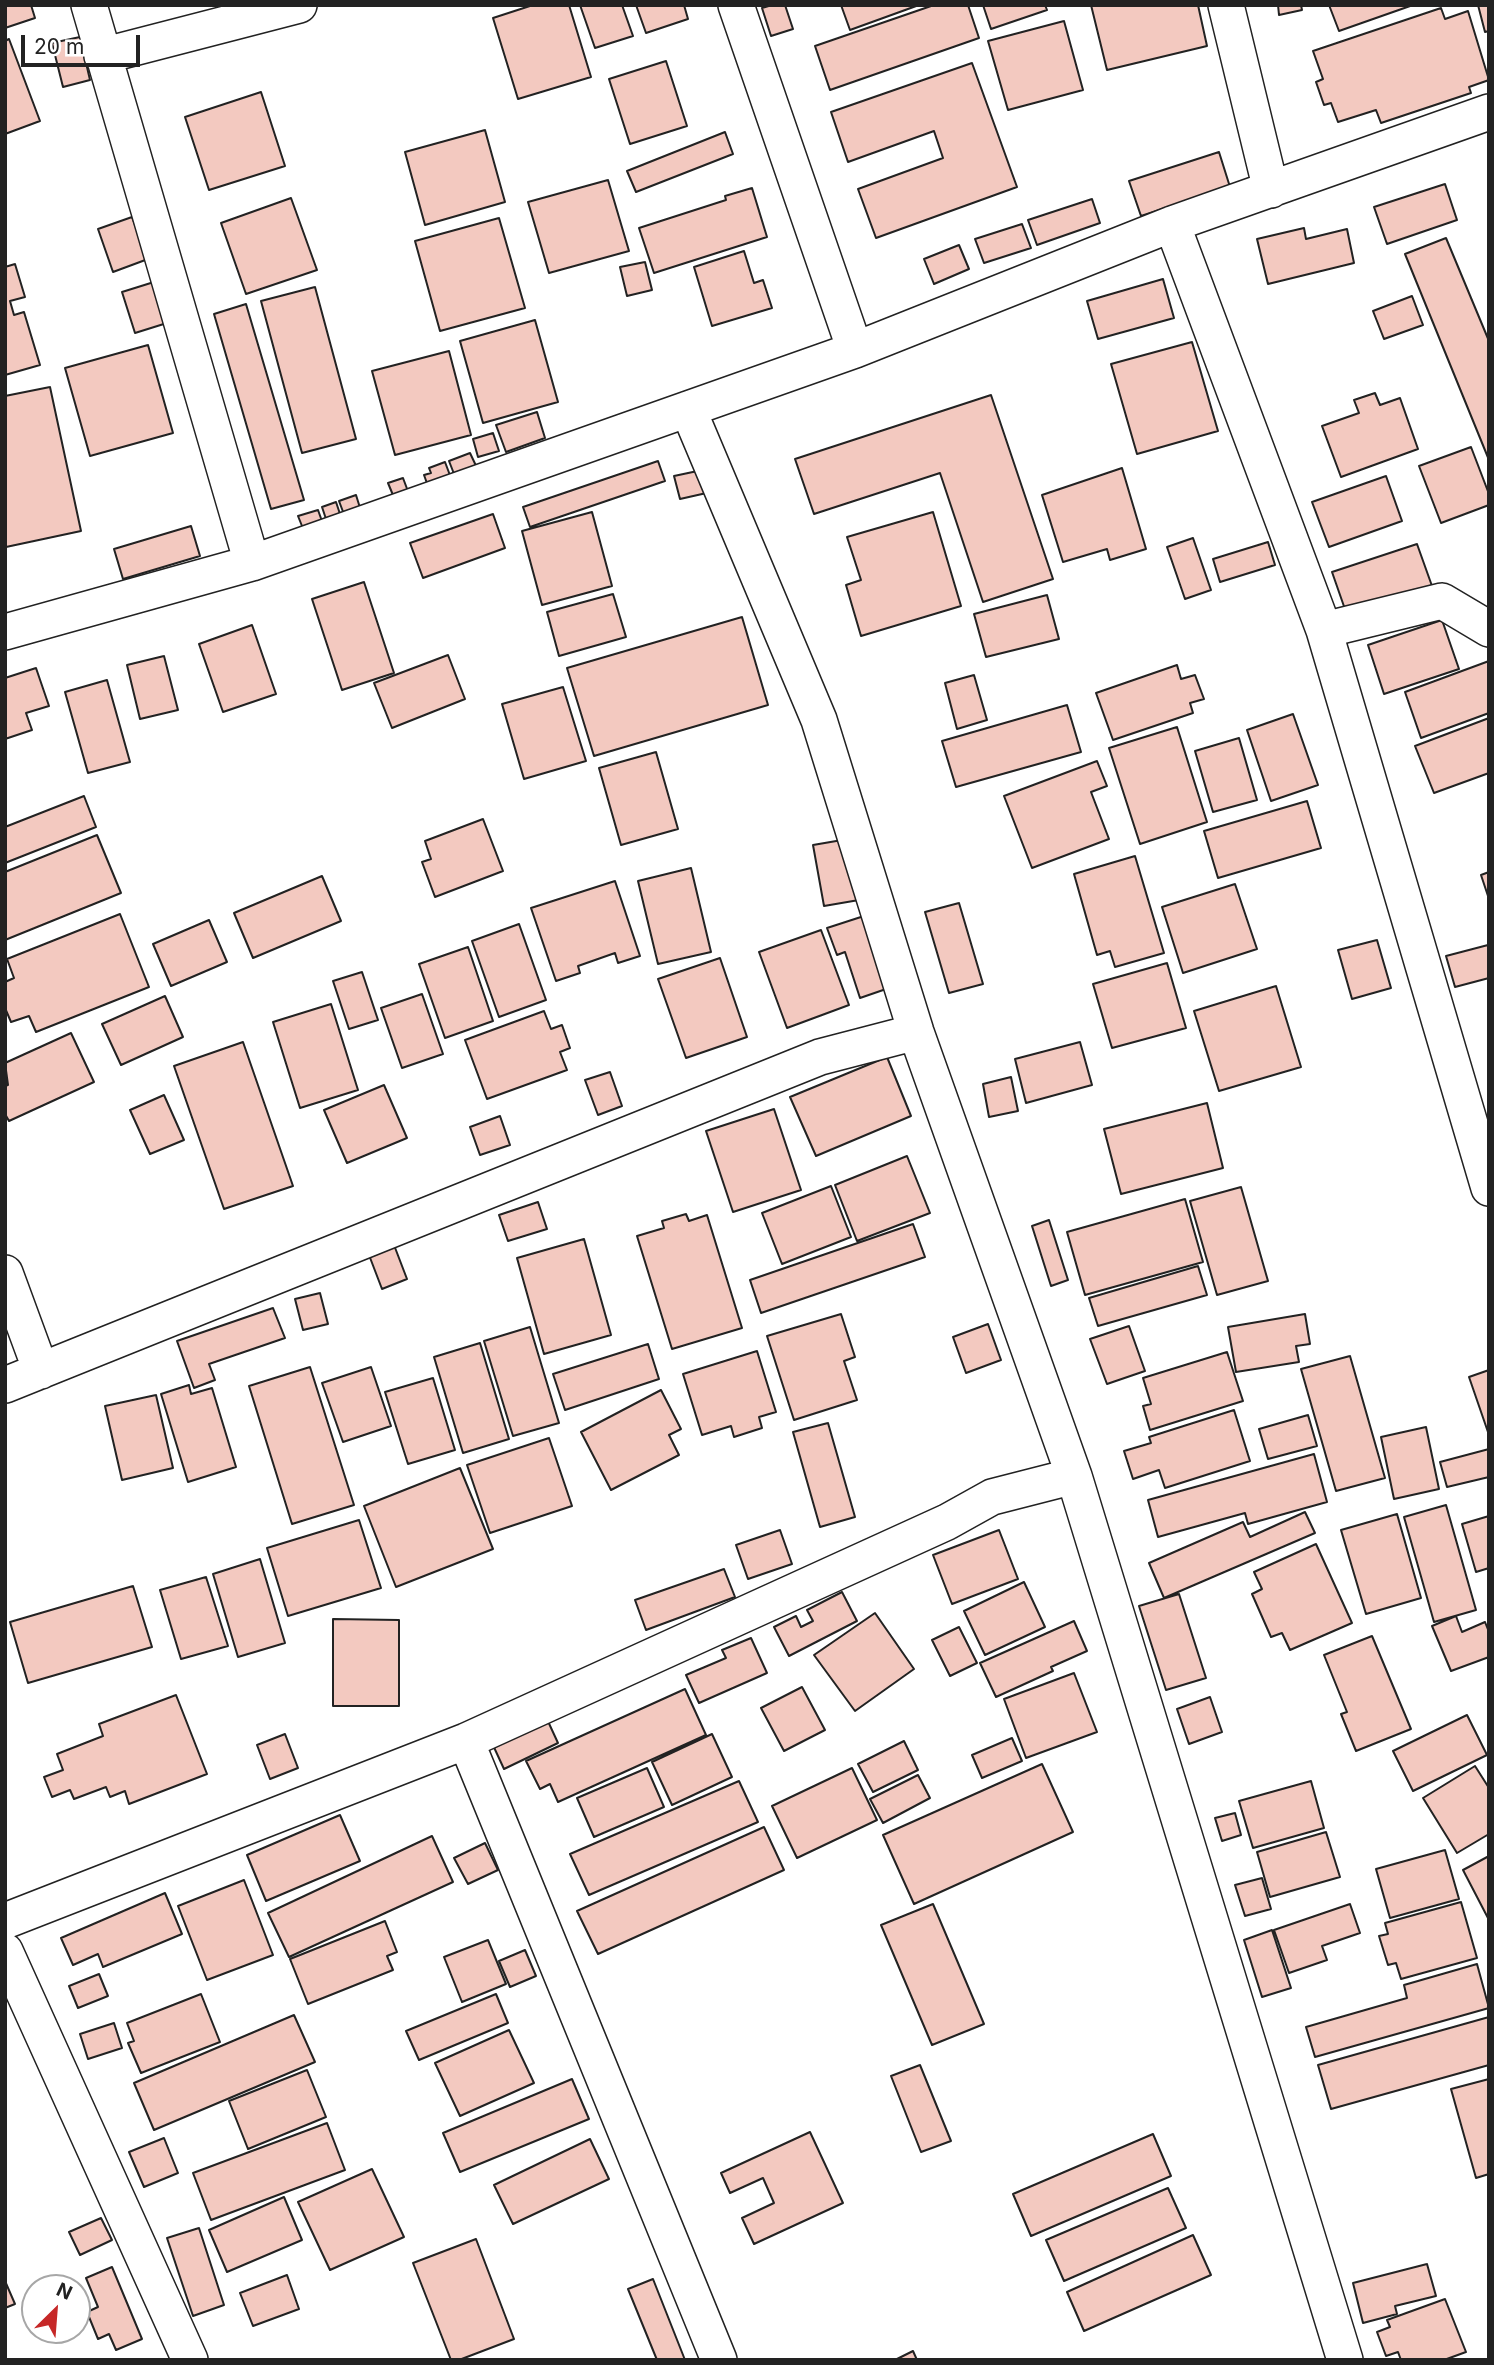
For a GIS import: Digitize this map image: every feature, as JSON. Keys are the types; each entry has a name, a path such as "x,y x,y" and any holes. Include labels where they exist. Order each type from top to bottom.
{"street":[{"path":"89,5 252,562"},
{"path":"102,56 299,5"},
{"path":"736,5 855,350"},
{"path":"1226,5 1271,190"},
{"path":"5,632 252,562 688,410 855,350 1172,224 1489,112"},
{"path":"1172,224 1324,630 1489,1188"},
{"path":"688,410 819,720 916,1032 1074,1476 1345,2360"},
{"path":"1324,630 1442,601 1489,629"},
{"path":"5,1385 820,1057 916,1032"},
{"path":"5,1273 40,1371"},
{"path":"5,1921 466,1741 947,1522 992,1497 1074,1476"},
{"path":"466,1741 719,2360"},
{"path":"5,1951 190,2360"}],"building":[{"path":"5,5 31,5 35,18 5,28"},
{"path":"533,5 569,5 591,77 518,99 493,18"},
{"path":"580,5 622,5 633,36 595,48"},
{"path":"636,5 684,5 688,19 646,33"},
{"path":"785,5 793,29 771,36 762,8"},
{"path":"841,5 919,5 850,30"},
{"path":"934,5 968,5 979,38 830,90 815,46"},
{"path":"983,5 1045,5 1047,10 991,29"},
{"path":"1091,5 1198,5 1207,46 1107,70"},
{"path":"1278,5 1301,5 1302,10 1279,15"},
{"path":"1329,5 1413,5 1339,31"},
{"path":"1478,5 1489,5 1489,31 1485,32"},
{"path":"1441,8 1445,19 1468,11 1489,80 1469,87 1471,93 1381,123 1376,110 1338,122 1331,103 1324,105 1316,82 1323,79 1313,51"},
{"path":"1064,21 1083,90 1008,110 988,41"},
{"path":"80,37 90,80 63,87 52,43"},
{"path":"9,39 40,121 5,134 5,41"},
{"path":"666,61 687,126 630,144 609,79"},
{"path":"972,63 1017,187 876,238 858,189 943,158 934,131 848,162 831,112"},
{"path":"261,92 285,166 209,190 185,117"},
{"path":"485,130 505,202 425,225 405,152"},
{"path":"725,132 733,154 636,192 627,171"},
{"path":"1219,152 1230,187 1141,216 1129,181"},
{"path":"608,180 629,251 549,273 528,202"},
{"path":"1445,184 1457,220 1387,244 1374,207"},
{"path":"752,188 767,237 654,273 639,228 726,200 725,196"},
{"path":"291,198 317,270 246,294 221,223"},
{"path":"1092,199 1100,223 1037,245 1028,220"},
{"path":"132,217 148,259 113,272 98,229"},
{"path":"499,218 525,308 440,331 415,241"},
{"path":"1022,224 1031,248 984,263 975,239"},
{"path":"1304,228 1306,239 1347,229 1354,263 1268,284 1257,239"},
{"path":"1446,238 1489,341 1489,460 1405,254"},
{"path":"959,245 969,269 934,284 924,259"},
{"path":"744,251 754,283 763,280 772,308 712,326 694,267"},
{"path":"645,262 652,290 627,296 620,267"},
{"path":"15,264 25,297 10,301 14,315 24,312 40,365 5,375 5,267"},
{"path":"1163,279 1174,318 1098,339 1087,301"},
{"path":"154,282 167,323 135,333 122,292"},
{"path":"315,287 356,439 302,453 261,301"},
{"path":"1412,296 1423,325 1384,339 1373,311"},
{"path":"246,304 304,500 271,509 214,314"},
{"path":"535,320 558,402 483,423 460,341"},
{"path":"1192,342 1218,431 1137,454 1111,364"},
{"path":"148,345 173,433 90,456 65,368"},
{"path":"449,351 471,435 395,455 372,371"},
{"path":"50,387 81,531 6,547 5,396"},
{"path":"1375,393 1380,405 1400,398 1418,449 1341,477 1322,426 1359,413 1354,400"},
{"path":"991,395 1053,579 983,602 940,473 814,514 795,459"},
{"path":"537,412 545,438 506,452 496,425"},
{"path":"493,433 499,451 478,457 473,439"},
{"path":"1471,447 1489,494 1489,505 1441,523 1419,466"},
{"path":"470,453 478,470 456,479 449,461"},
{"path":"658,461 665,481 530,527 523,507"},
{"path":"445,462 451,478 428,486 424,475 431,473 429,468"},
{"path":"1122,468 1146,549 1110,560 1107,549 1063,562 1042,495"},
{"path":"707,469 711,492 680,499 674,476"},
{"path":"1386,476 1402,521 1329,547 1312,502"},
{"path":"403,478 409,494 395,500 388,483"},
{"path":"356,495 361,511 345,517 339,501"},
{"path":"336,502 341,517 327,522 322,507"},
{"path":"318,510 323,524 304,531 298,516"},
{"path":"592,512 612,586 542,605 522,531"},
{"path":"933,512 961,606 861,636 846,585 861,580 847,537"},
{"path":"493,514 505,548 423,578 410,543"},
{"path":"191,526 200,556 123,579 114,549"},
{"path":"1193,538 1211,590 1185,599 1167,547"},
{"path":"1268,542 1275,565 1220,582 1213,559"},
{"path":"1417,544 1432,586 1347,615 1332,572"},
{"path":"364,582 394,673 342,690 312,599"},
{"path":"613,594 626,637 559,656 547,612"},
{"path":"1047,595 1059,639 986,657 974,614"},
{"path":"742,617 768,705 594,756 567,668"},
{"path":"1442,620 1459,669 1384,694 1368,645"},
{"path":"252,625 276,694 223,712 199,644"},
{"path":"448,655 465,699 392,728 374,683"},
{"path":"164,656 178,710 140,719 127,665"},
{"path":"1489,661 1489,713 1421,738 1405,692"},
{"path":"1177,665 1181,679 1195,675 1204,699 1190,703 1193,713 1113,740 1096,693"},
{"path":"36,668 49,706 26,713 32,730 5,739 5,678"},
{"path":"974,675 987,720 957,729 945,683"},
{"path":"107,680 130,762 88,773 65,692"},
{"path":"563,687 586,761 524,779 502,704"},
{"path":"1067,705 1081,752 956,787 942,741"},
{"path":"1293,714 1318,785 1271,801 1247,730"},
{"path":"1489,718 1489,773 1434,793 1415,746"},
{"path":"1177,727 1207,822 1140,844 1109,748"},
{"path":"1239,738 1257,800 1213,812 1195,751"},
{"path":"656,752 678,829 621,845 599,768"},
{"path":"1097,761 1107,786 1091,792 1109,839 1032,868 1004,796"},
{"path":"84,796 96,827 5,863 5,827"},
{"path":"1307,801 1321,848 1218,878 1204,831"},
{"path":"483,819 503,871 435,897 422,862 431,859 425,841"},
{"path":"97,835 121,893 5,940 5,872"},
{"path":"848,839 859,900 824,906 813,845"},
{"path":"1135,856 1164,953 1115,967 1110,951 1097,955 1074,874"},
{"path":"691,868 711,952 658,964 638,881"},
{"path":"1489,872 1489,899 1481,875"},
{"path":"322,876 341,921 253,958 234,913"},
{"path":"615,881 640,956 618,963 615,953 578,966 580,973 556,981 531,908"},
{"path":"1235,884 1257,949 1183,973 1162,907"},
{"path":"959,903 983,984 949,993 925,912"},
{"path":"120,914 149,987 36,1032 29,1016 11,1022 5,1008 5,982 14,978 7,959"},
{"path":"864,916 889,988 860,998 845,952 837,955 827,928"},
{"path":"209,920 227,962 171,986 153,944"},
{"path":"519,924 546,1000 499,1017 472,941"},
{"path":"821,930 849,1005 787,1028 759,952"},
{"path":"1377,940 1391,988 1352,999 1338,950"},
{"path":"1488,945 1489,978 1455,987 1446,956"},
{"path":"468,947 493,1021 445,1038 419,964"},
{"path":"720,958 747,1037 686,1058 658,979"},
{"path":"1167,963 1186,1028 1112,1048 1093,984"},
{"path":"362,972 378,1020 349,1029 333,981"},
{"path":"1276,986 1301,1067 1219,1091 1194,1011"},
{"path":"422,994 443,1054 402,1068 381,1008"},
{"path":"165,996 183,1037 121,1065 102,1024"},
{"path":"331,1004 358,1090 300,1108 273,1022"},
{"path":"544,1011 551,1029 562,1025 570,1048 560,1052 567,1070 487,1099 465,1040"},
{"path":"71,1033 94,1082 9,1121 5,1114 5,1086 8,1085 5,1063"},
{"path":"243,1042 293,1186 224,1209 174,1066"},
{"path":"1080,1042 1092,1085 1026,1103 1015,1059"},
{"path":"887,1057 911,1116 816,1156 790,1097"},
{"path":"610,1072 622,1106 598,1115 585,1080"},
{"path":"1011,1077 1018,1111 989,1117 983,1084"},
{"path":"384,1085 407,1138 347,1163 324,1110"},
{"path":"164,1095 184,1140 150,1154 130,1110"},
{"path":"1207,1103 1223,1168 1121,1194 1104,1129"},
{"path":"774,1109 801,1190 733,1212 706,1131"},
{"path":"500,1116 510,1145 480,1155 470,1127"},
{"path":"907,1156 930,1213 857,1241 835,1185"},
{"path":"831,1186 851,1237 782,1264 762,1213"},
{"path":"1241,1187 1268,1281 1217,1295 1190,1201"},
{"path":"1185,1199 1203,1262 1085,1295 1067,1232"},
{"path":"538,1202 547,1229 508,1241 499,1215"},
{"path":"686,1214 689,1221 707,1215 742,1328 672,1349 637,1236 664,1228 662,1221"},
{"path":"1049,1220 1068,1280 1051,1286 1032,1226"},
{"path":"913,1224 925,1257 761,1313 750,1280"},
{"path":"584,1239 611,1335 544,1354 517,1258"},
{"path":"394,1245 407,1279 382,1289 369,1255"},
{"path":"1198,1266 1207,1295 1098,1326 1089,1298"},
{"path":"320,1293 328,1324 303,1330 295,1299"},
{"path":"273,1308 285,1338 209,1364 215,1380 194,1388 177,1341"},
{"path":"841,1314 855,1357 844,1361 857,1400 794,1420 767,1336"},
{"path":"1305,1314 1310,1344 1296,1346 1299,1362 1236,1372 1228,1327"},
{"path":"988,1324 1001,1360 966,1373 953,1337"},
{"path":"1129,1326 1145,1371 1107,1384 1090,1339"},
{"path":"530,1327 559,1423 513,1436 484,1341"},
{"path":"480,1343 509,1439 463,1453 434,1357"},
{"path":"648,1344 659,1379 565,1410 553,1374"},
{"path":"757,1351 776,1412 759,1417 762,1428 734,1437 731,1426 702,1435 683,1374"},
{"path":"1227,1352 1243,1401 1150,1430 1143,1406 1151,1404 1143,1378"},
{"path":"1350,1356 1385,1478 1336,1491 1301,1369"},
{"path":"310,1367 354,1505 292,1524 249,1386"},
{"path":"371,1367 391,1426 343,1442 322,1383"},
{"path":"1489,1370 1489,1435 1469,1377"},
{"path":"433,1378 455,1450 408,1464 385,1392"},
{"path":"189,1385 191,1394 212,1388 236,1467 188,1482 161,1394"},
{"path":"661,1390 681,1429 669,1435 679,1455 611,1490 581,1432"},
{"path":"156,1395 173,1468 122,1480 105,1406"},
{"path":"1234,1410 1250,1461 1165,1488 1159,1470 1133,1479 1124,1451 1151,1443 1149,1437"},
{"path":"1308,1415 1317,1446 1268,1459 1259,1429"},
{"path":"828,1423 855,1517 820,1527 793,1432"},
{"path":"1426,1427 1439,1489 1394,1499 1381,1437"},
{"path":"549,1438 572,1506 490,1533 467,1465"},
{"path":"1489,1449 1489,1477 1447,1487 1440,1462"},
{"path":"1314,1454 1327,1502 1248,1524 1245,1513 1158,1537 1148,1500"},
{"path":"460,1468 493,1549 396,1587 364,1506"},
{"path":"1446,1505 1476,1610 1434,1622 1404,1517"},
{"path":"1305,1512 1315,1533 1164,1598 1149,1563 1243,1522 1250,1537"},
{"path":"1397,1514 1421,1598 1366,1614 1341,1530"},
{"path":"1489,1516 1489,1568 1476,1572 1462,1524"},
{"path":"359,1520 381,1588 288,1616 267,1548"},
{"path":"780,1530 792,1564 748,1579 736,1545"},
{"path":"999,1530 1018,1579 952,1604 933,1555"},
{"path":"1316,1544 1352,1623 1290,1650 1282,1633 1271,1637 1252,1594 1262,1589 1254,1572"},
{"path":"260,1559 285,1643 238,1657 213,1574"},
{"path":"724,1569 735,1597 646,1630 635,1600"},
{"path":"206,1577 228,1646 181,1659 160,1590"},
{"path":"1024,1582 1045,1627 985,1655 964,1611"},
{"path":"133,1586 152,1647 28,1683 10,1622"},
{"path":"842,1592 857,1621 789,1656 774,1627 796,1616 801,1627 813,1621 807,1610"},
{"path":"1179,1594 1206,1678 1166,1690 1139,1606"},
{"path":"875,1613 914,1669 855,1711 814,1655"},
{"path":"1456,1616 1462,1632 1485,1622 1489,1632 1489,1657 1451,1671 1432,1626"},
{"path":"333,1619 399,1620 399,1706 333,1706"},
{"path":"1074,1621 1087,1651 1051,1667 1053,1671 996,1697 980,1663"},
{"path":"959,1627 977,1663 950,1676 932,1640"},
{"path":"1372,1636 1411,1729 1356,1751 1341,1714 1347,1712 1324,1655"},
{"path":"751,1638 767,1673 699,1703 686,1675 726,1658 722,1650"},
{"path":"1074,1673 1097,1732 1026,1758 1004,1699"},
{"path":"802,1687 825,1730 784,1751 761,1708"},
{"path":"685,1689 706,1735 558,1802 550,1784 540,1789 526,1761"},
{"path":"176,1695 207,1774 129,1804 125,1791 110,1797 106,1787 74,1799 70,1790 52,1797 44,1777 63,1770 57,1754 103,1736 99,1724"},
{"path":"1210,1697 1222,1732 1189,1744 1177,1709"},
{"path":"1467,1715 1487,1755 1413,1791 1393,1751"},
{"path":"546,1717 558,1743 504,1769 492,1743"},
{"path":"285,1734 298,1768 270,1779 257,1745"},
{"path":"712,1734 732,1777 672,1805 652,1762"},
{"path":"1012,1738 1022,1761 982,1778 972,1755"},
{"path":"904,1741 918,1770 873,1792 858,1764"},
{"path":"1042,1764 1073,1832 914,1904 883,1835"},
{"path":"1475,1766 1489,1788 1489,1834 1457,1853 1423,1798"},
{"path":"647,1768 664,1807 594,1837 577,1798"},
{"path":"852,1768 877,1820 797,1858 772,1806"},
{"path":"918,1775 930,1798 883,1823 870,1799"},
{"path":"739,1781 758,1822 589,1895 570,1854"},
{"path":"1311,1781 1324,1828 1253,1848 1239,1801"},
{"path":"1235,1813 1241,1835 1222,1841 1215,1818"},
{"path":"340,1815 360,1861 266,1901 247,1855"},
{"path":"764,1827 784,1870 598,1954 577,1911"},
{"path":"1326,1832 1340,1877 1270,1897 1257,1852"},
{"path":"432,1836 453,1882 289,1957 268,1913"},
{"path":"485,1843 498,1870 468,1884 454,1858"},
{"path":"1445,1850 1459,1899 1390,1918 1376,1869"},
{"path":"1489,1856 1489,1920 1463,1870"},
{"path":"1262,1878 1271,1909 1245,1916 1235,1885"},
{"path":"244,1880 273,1955 207,1980 178,1906"},
{"path":"165,1893 182,1934 103,1967 98,1954 73,1965 61,1938"},
{"path":"1461,1902 1477,1958 1401,1979 1396,1963 1388,1965 1379,1936 1388,1934 1385,1923"},
{"path":"933,1904 984,2024 932,2045 881,1925"},
{"path":"1350,1904 1360,1933 1322,1946 1327,1960 1289,1973 1274,1930"},
{"path":"385,1921 397,1952 387,1956 393,1970 308,2004 290,1959"},
{"path":"1272,1930 1291,1988 1262,1997 1244,1940"},
{"path":"488,1940 506,1984 462,2002 444,1957"},
{"path":"525,1950 536,1976 510,1987 499,1961"},
{"path":"1477,1964 1489,2008 1315,2057 1306,2027 1407,1998 1404,1985"},
{"path":"99,1974 108,1996 78,2008 69,1986"},
{"path":"201,1994 220,2042 141,2073 128,2043 134,2041 127,2023"},
{"path":"496,1994 508,2023 419,2060 406,2031"},
{"path":"294,2015 315,2062 154,2130 134,2083"},
{"path":"1489,2017 1489,2065 1331,2109 1318,2065"},
{"path":"114,2023 122,2048 88,2059 80,2034"},
{"path":"509,2030 534,2083 460,2116 435,2063"},
{"path":"920,2065 951,2141 921,2152 891,2076"},
{"path":"307,2070 326,2117 248,2149 229,2101"},
{"path":"572,2079 589,2119 460,2172 443,2133"},
{"path":"1489,2079 1489,2174 1476,2178 1451,2089"},
{"path":"327,2123 345,2170 211,2220 193,2173"},
{"path":"810,2132 843,2203 754,2244 742,2218 774,2203 763,2178 730,2193 721,2173"},
{"path":"1153,2134 1171,2176 1031,2236 1013,2194"},
{"path":"164,2138 178,2173 144,2187 129,2152"},
{"path":"590,2139 609,2179 513,2224 494,2185"},
{"path":"372,2169 404,2237 330,2270 298,2202"},
{"path":"1168,2188 1186,2228 1064,2281 1046,2240"},
{"path":"284,2197 302,2240 227,2272 209,2230"},
{"path":"101,2218 112,2240 80,2255 69,2232"},
{"path":"199,2228 224,2305 193,2316 167,2238"},
{"path":"1193,2235 1211,2275 1084,2331 1067,2292"},
{"path":"476,2239 514,2339 459,2360 451,2360 413,2263"},
{"path":"1427,2264 1436,2296 1395,2306 1397,2314 1363,2323 1353,2283"},
{"path":"112,2267 142,2339 116,2350 109,2334 98,2339 91,2322 91,2310 98,2307 91,2290 91,2276"},
{"path":"287,2275 299,2309 253,2326 240,2293"},
{"path":"653,2279 685,2360 657,2360 628,2289"},
{"path":"5,2281 15,2304 5,2308"},
{"path":"1445,2299 1466,2352 1444,2360 1401,2360 1398,2352 1386,2356 1377,2332 1390,2327 1387,2320"},
{"path":"913,2351 917,2360 895,2360"}]}
